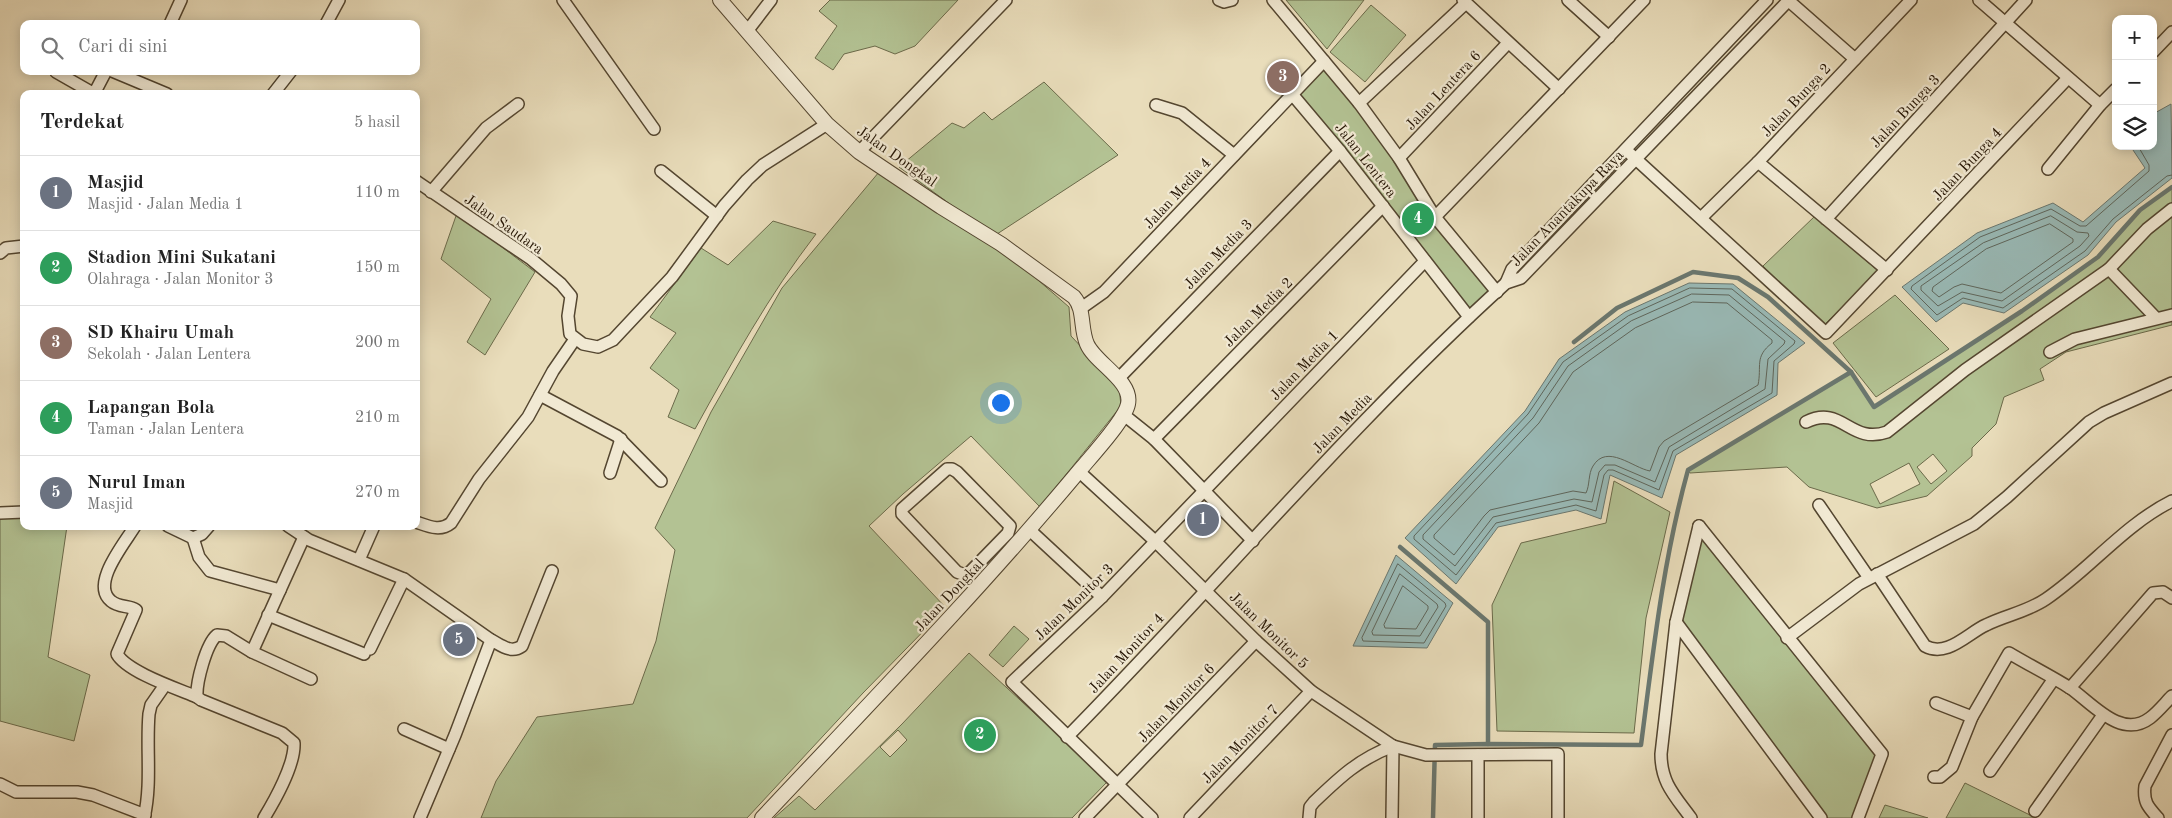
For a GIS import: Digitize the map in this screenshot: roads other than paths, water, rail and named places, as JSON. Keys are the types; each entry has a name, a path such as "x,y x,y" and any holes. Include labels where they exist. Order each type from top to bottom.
{"street":[{"path":"172,20 181,0"},
{"path":"328,20 340,0"},
{"name":"Jalan Dongkal","path":"720,0 748,30 827,124 859,152 1042,272 1074,297 1080,309 1088,345 1118,379 1128,396 1127,410 1084,465 998,565 762,818"},
{"path":"748,30 771,0"},
{"path":"859,152 1006,0"},
{"path":"1219,0 1224,2 1232,0"},
{"name":"Jalan Lentera","path":"1273,0 1359,103 1399,158 1435,217 1497,292"},
{"path":"1568,0 1609,37"},
{"path":"1435,217 1644,0"},
{"path":"1769,0 1780,9"},
{"name":"Jalan Anantakupa Raya","path":"1506,283 1512,269 1769,0"},
{"path":"1789,0 1855,58"},
{"name":"Jalan Anantakupa Raya","path":"1506,283 1521,278 1789,0"},
{"name":"Jalan Bunga 2","path":"1701,218 1758,162 1911,0"},
{"path":"1979,0 2100,105"},
{"name":"Jalan Bunga 3","path":"1826,219 2026,0"},
{"path":"565,1 654,130"},
{"path":"1359,103 1464,2 1559,89"},
{"path":"2157,48 2172,32"},
{"name":"Jalan Lentera 6","path":"1399,158 1508,43"},
{"path":"1715,56 1727,66"},
{"name":"Jalan Media 4","path":"1080,309 1104,292 1324,61"},
{"path":"61,75 88,90"},
{"path":"96,90 104,75"},
{"path":"122,75 157,90"},
{"path":"276,90 289,75"},
{"name":"Jalan Bunga 4","path":"1701,218 1826,333 2068,78"},
{"name":"Jalan Lentera","path":"1292,94 1340,151 1469,317"},
{"path":"2048,169 2100,105 2112,94"},
{"path":"431,192 482,132 518,104"},
{"path":"1156,105 1182,113 1234,155"},
{"path":"420,523 436,528 445,528 451,523 480,480 528,417 553,371 575,339 583,344 598,347 613,340 678,270 736,192 763,165 827,124"},
{"path":"1626,150 1701,218"},
{"name":"Jalan Media 3","path":"1118,379 1340,151"},
{"path":"1758,162 1887,270"},
{"path":"661,171 717,216"},
{"name":"Jalan Saudara","path":"420,184 531,260 561,284 571,296 568,325 570,334 575,339"},
{"path":"1587,190 1596,199"},
{"name":"Jalan Media 2","path":"1154,439 1383,206"},
{"path":"1806,422 1816,417 1826,417 1842,422 1862,435 1876,436 1886,432 1965,370 2109,269 2147,229 2172,209"},
{"path":"0,253 6,248 20,246"},
{"name":"Jalan Media 1","path":"1155,541 1425,261"},
{"path":"2109,269 2156,318"},
{"name":"Jalan Media","path":"1206,589 1332,455 1469,317 1506,283"},
{"path":"2050,352 2075,339 2172,314"},
{"path":"1788,638 1847,592 1873,576 1974,524 2007,497 2089,422 2104,412 2172,383"},
{"path":"540,394 621,439 661,481"},
{"path":"1128,420 1154,439 1253,541"},
{"path":"610,473 621,439"},
{"path":"947,469 952,469 1010,526 1008,533 986,556 971,571 961,575 902,516 902,509 947,469"},
{"name":"Jalan Monitor 5","path":"1084,476 1206,589 1256,641 1311,692 1393,746 1432,755 1558,754 1558,818"},
{"path":"1819,505 1925,646 1936,650 1955,644 1986,625 2020,613 2045,600 2138,523 2172,501"},
{"path":"0,513 20,512"},
{"path":"1691,818 1665,782 1661,765 1676,622 1699,526 1882,754 1858,818"},
{"path":"133,530 109,568 104,586 106,594 111,601 122,607 136,610 117,654 125,663 165,685 197,696 201,700 282,734 294,743 286,775 264,818"},
{"path":"176,530 193,538 199,557 210,571 280,590"},
{"path":"193,538 206,530"},
{"path":"293,530 304,538 404,580 491,640 513,650 522,646 552,571"},
{"path":"359,560 372,530"},
{"path":"1034,534 1102,597"},
{"path":"252,652 304,538"},
{"name":"Jalan Monitor 3","path":"1067,737 1012,682 1102,597 1155,541"},
{"path":"986,556 998,565"},
{"path":"268,616 367,652 404,580"},
{"name":"Jalan Monitor 4","path":"1067,737 1132,671 1206,589"},
{"path":"2070,688 2153,593 2163,592 2172,598"},
{"path":"1676,622 1821,818"},
{"path":"197,696 197,684 214,638 217,635 226,636 252,652 311,679"},
{"path":"420,818 450,748 491,640"},
{"name":"Jalan Monitor 6","path":"1118,786 1256,641"},
{"path":"1934,777 1940,777 1952,766 1972,717 2009,653 2053,680 2070,688 2103,716 2119,722 2142,722 2150,718 2172,696"},
{"path":"1990,771 2053,680"},
{"path":"0,784 22,792 71,792 93,795 144,816 149,766 149,714 152,705 165,685"},
{"name":"Jalan Monitor 7","path":"1190,818 1311,692"},
{"path":"1936,702 1972,717"},
{"path":"2035,811 2103,716"},
{"path":"404,729 450,748"},
{"path":"2158,818 2146,805 2145,786 2172,735"},
{"path":"1067,737 1152,818"},
{"path":"1309,818 1310,807 1314,802 1349,769 1366,757 1393,746 1392,818"},
{"path":"1478,755 1478,818"},
{"path":"1085,818 1118,786"}],"water":[{"path":"2171,104 2172,178 2116,222 2088,255 2004,313 1963,303 1936,322 1902,287 1977,233 2053,203 2083,222 2145,168 2133,150 2157,150 2157,112"},
{"path":"1689,283 1733,284 1805,343 1778,363 1777,395 1676,455 1662,498 1610,475 1601,519 1576,510 1498,527 1456,584 1405,538 1525,411 1559,359 1625,312"},
{"path":"1396,555 1453,603 1427,648 1353,646"}],"waterway":[{"path":"1433,818 1435,745 1641,745 1665,572 1688,470 1851,372 1874,407 2022,311 2098,257 2140,210 2172,187"},
{"path":"1574,342 1617,308 1693,272 1738,278 1768,297 1851,372"},
{"path":"1400,547 1488,622 1488,744"}],"place":[{"name":"SD Khairu Umah","path":"1283,77"},
{"name":"Lapangan Bola","path":"1418,219"},
{"name":"Masjid","path":"1203,520"},
{"name":"Nurul Iman","path":"459,640"},
{"name":"Stadion Mini Sukatani","path":"980,735"}]}
